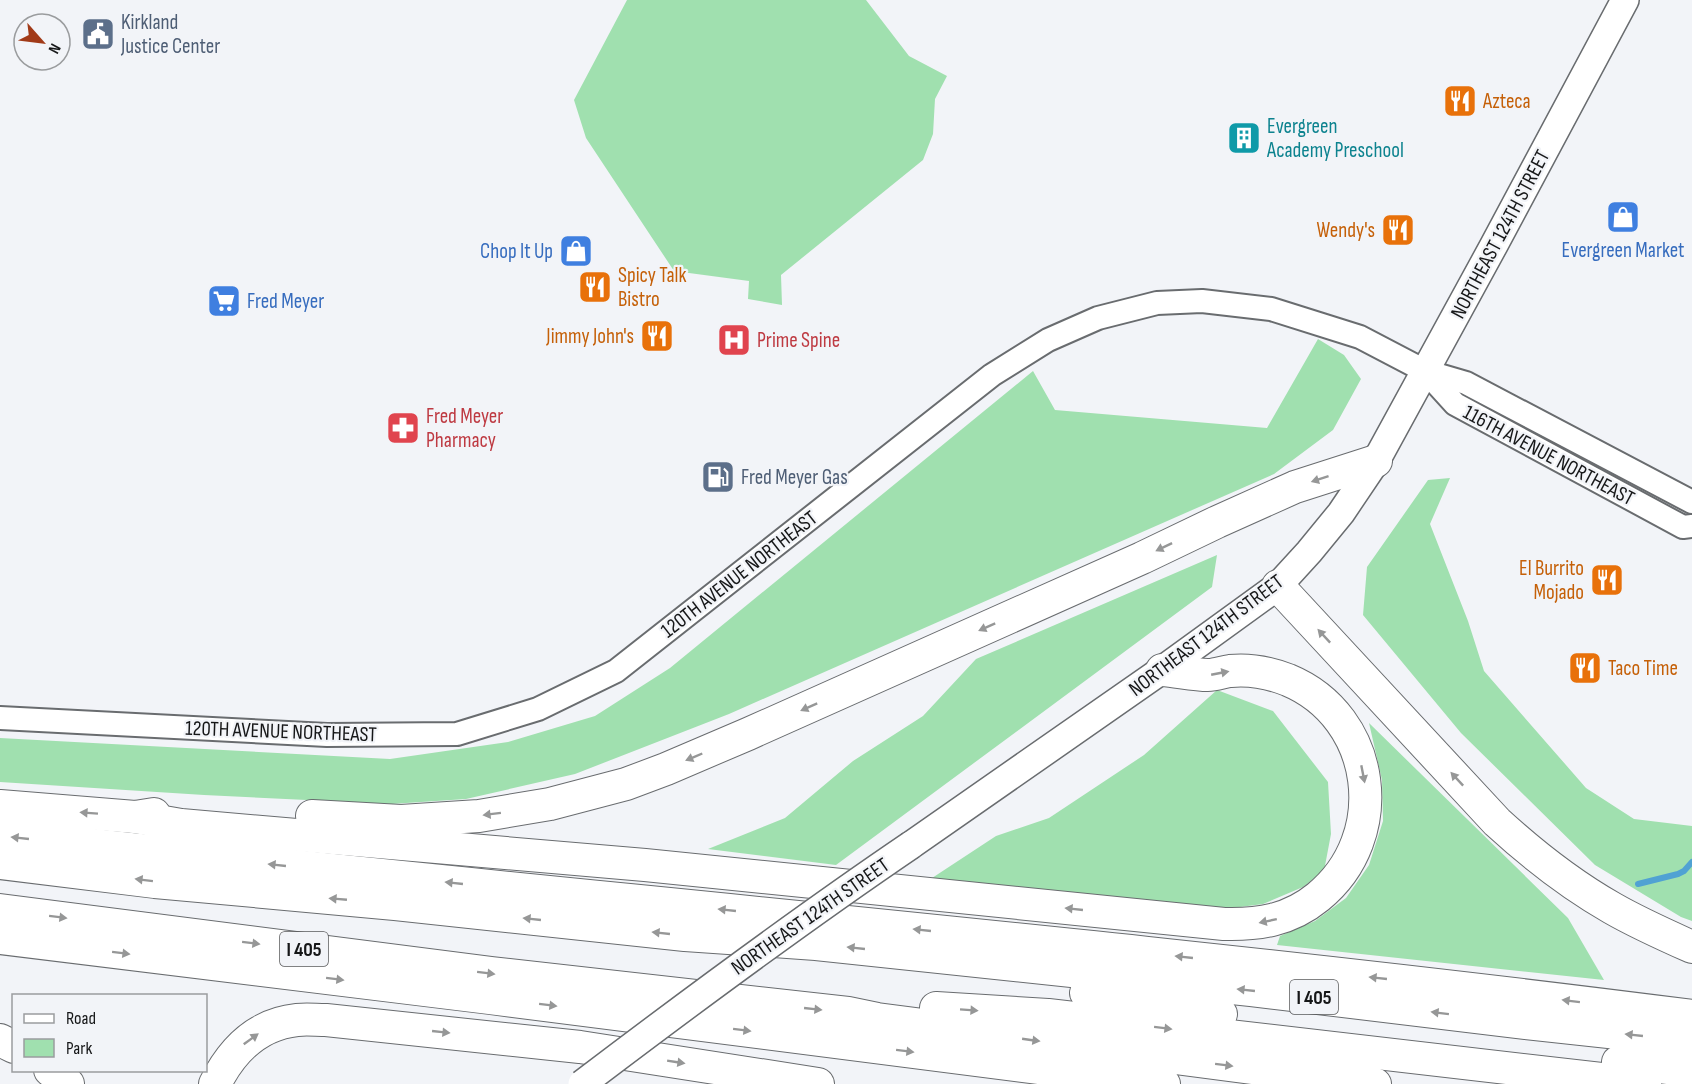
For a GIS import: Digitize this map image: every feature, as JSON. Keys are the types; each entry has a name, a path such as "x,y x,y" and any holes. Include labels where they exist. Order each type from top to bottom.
{"highway":[{"path":"135,817 179,810 401,821 441,819 498,813 550,804 626,784 666,770 748,734 1295,487 1376,461"},
{"path":"1278,586 1497,822 1527,850 1569,881 1612,908 1692,947"},
{"path":"0,806 135,817 181,825 645,865 1224,924 1251,925 1276,920 1318,898 1336,881 1352,856 1362,830 1367,804 1365,777 1358,752 1346,727 1311,692 1288,680 1266,673 1230,671 1209,675 1162,670"},
{"name":"I 405","path":"0,835 980,935 1404,981 1692,1016"},
{"name":"I 405","path":"0,862 155,882 395,904 685,935 816,944 1251,990 1692,1041"},
{"name":"I 405","path":"0,910 492,973 848,1013 876,1019 1375,1084"},
{"name":"I 405","path":"0,938 478,996 1164,1084"},
{"path":"935,957 979,976 1204,1012 1692,1071"},
{"path":"848,1013 920,1006 1048,1015 1645,1084"},
{"path":"215,1084 224,1067 238,1049 255,1035 273,1026 297,1020 326,1020 580,1047 818,1084"},
{"path":"51,1072 68,1084"}],"main road":[{"name":"NORTHEAST 124TH STREET","path":"581,1084 849,887 1162,670 1278,586 1341,513 1376,461 1625,0"}],"street":[{"name":"120TH AVENUE NORTHEAST","path":"0,718 327,735 456,734 538,709 616,671 1000,370 1048,340 1098,318 1129,309 1157,303 1202,301 1271,309 1360,338 1425,371"},
{"name":"116TH AVENUE NORTHEAST","path":"1425,371 1466,383 1692,502"},
{"name":"116TH AVENUE NORTHEAST","path":"1425,371 1455,404 1683,527 1692,526"}],"green space":[{"path":"627,0 866,0 909,56 947,76 935,99 933,134 923,160 781,275 782,305 748,299 749,281 674,271 586,138 574,100"},
{"path":"1318,339 1344,355 1361,379 1333,430 1274,474 729,714 575,774 466,799 391,804 0,782 0,738 390,759 508,742 595,716 670,668 1033,371 1055,410 1267,428"},
{"path":"1450,478 1430,524 1468,621 1484,671 1586,788 1634,819 1692,826 1692,921 1681,917 1595,865 1461,733 1363,615 1367,567 1428,480"},
{"path":"1217,555 1212,587 836,865 708,849 785,818 853,761 923,716 976,659"},
{"path":"1217,690 1273,711 1328,782 1331,834 1324,871 1303,887 1263,904 1217,910 929,880 996,836 1049,818 1144,755"},
{"path":"1369,723 1568,918 1604,980 1277,945 1280,936 1315,921 1346,898 1369,865 1383,821 1382,780"}],"waterway":[{"path":"1638,884 1678,874 1692,862"}],"place":[{"name":"Kirkland Justice Center","path":"98,34"},
{"name":"Azteca","path":"1460,101"},
{"name":"Evergreen Academy Preschool","path":"1244,138"},
{"name":"Evergreen Market","path":"1623,217"},
{"name":"Wendy's","path":"1398,230"},
{"name":"Chop It Up","path":"576,251"},
{"name":"Spicy Talk Bistro","path":"595,287"},
{"name":"Fred Meyer","path":"224,301"},
{"name":"Jimmy John's","path":"657,336"},
{"name":"Prime Spine","path":"734,340"},
{"name":"Fred Meyer Pharmacy","path":"403,428"},
{"name":"Fred Meyer Gas","path":"718,477"},
{"name":"El Burrito Mojado","path":"1607,580"},
{"name":"Taco Time","path":"1585,668"}]}
